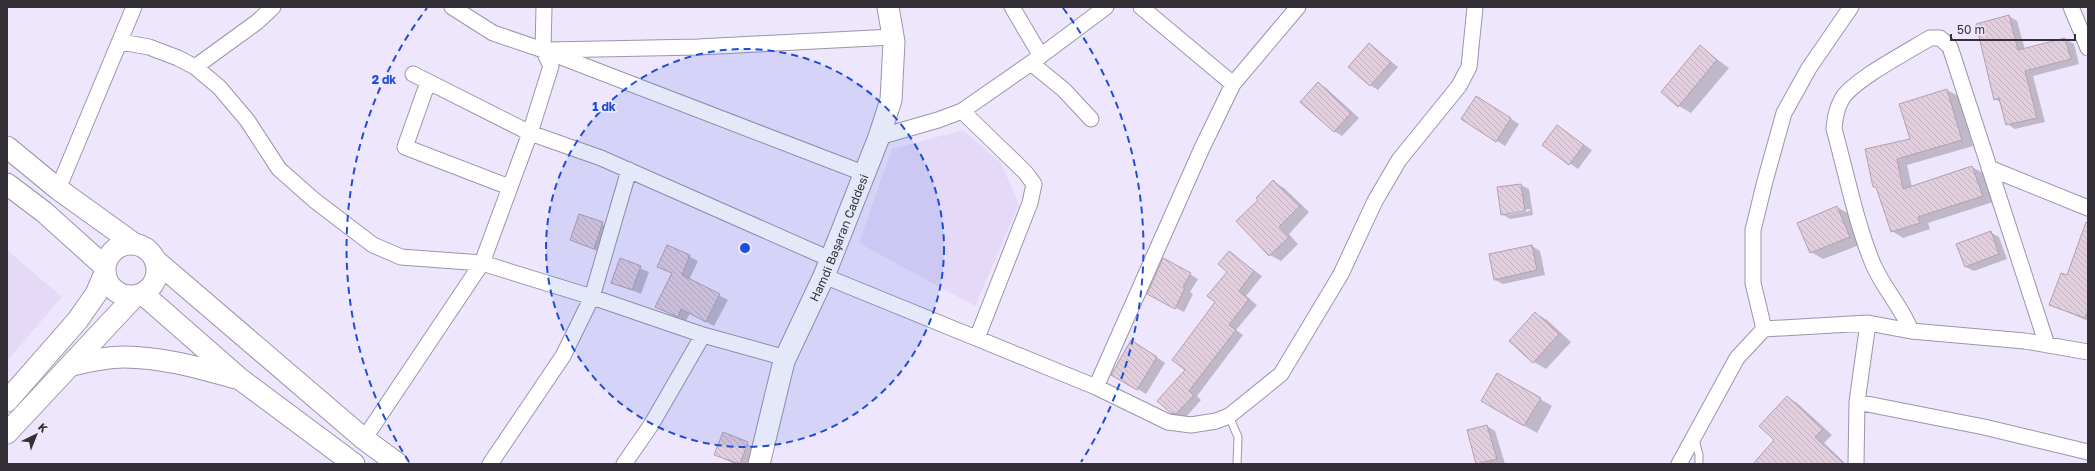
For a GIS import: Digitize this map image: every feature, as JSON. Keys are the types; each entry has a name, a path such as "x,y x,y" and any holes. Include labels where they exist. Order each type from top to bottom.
{"main road":[{"name":"Hamdi Başaran Caddesi","path":"759,464 786,358 827,268 863,173 879,137 891,100 893,36 888,7"},
{"path":"7,148 58,189 133,243 142,246 150,252 155,260 364,439 398,464"},
{"path":"7,184 44,212 104,270 112,289 123,295 139,295 240,379 354,464"},
{"path":"7,401 89,305 96,294 111,252 117,247 133,243"},
{"path":"7,433 139,295 150,289 157,276 155,260"},
{"path":"72,365 96,360 123,357 149,358 192,366 240,379"}],"street":[{"path":"58,189 121,42 134,7"},
{"path":"195,68 257,22 272,7"},
{"path":"452,7 494,33 543,50 863,173"},
{"path":"364,439 482,262 530,133 551,66 543,50 544,7"},
{"path":"1012,7 1036,59 1091,119"},
{"path":"879,137 938,120 962,111 1106,7"},
{"path":"1141,7 1233,84"},
{"path":"1096,387 1202,148 1233,84 1298,7"},
{"path":"413,74 530,133 601,158 629,170 827,268 977,338 1096,387 1168,422 1191,426 1216,421 1229,416 1281,374 1341,274 1375,201 1399,160 1459,86 1469,67 1476,7"},
{"path":"1764,329 1753,283 1753,230 1765,181 1784,113 1809,68 1851,7"},
{"path":"2071,7 2088,48"},
{"path":"543,50 698,47 893,36"},
{"path":"1911,331 1906,317 1883,283 1867,247 1834,129 1838,107 1842,99 1854,85 1930,38 1940,38 1950,46 2047,345"},
{"path":"121,42 149,47 178,58 195,68 219,87 247,120 279,169 314,200 373,244 401,257 482,262 592,297 703,335 786,358"},
{"path":"428,82 405,147 509,187"},
{"path":"962,111 1025,172 1034,184 1030,203 977,338"},
{"path":"1989,168 2088,208"},
{"path":"490,464 563,356 592,297 629,170"},
{"path":"1856,464 1857,402 1868,324"},
{"path":"1679,464 1737,358 1764,329 1868,324 1911,331 2024,341 2088,352"},
{"path":"624,464 651,425 703,335"},
{"path":"1857,402 1984,427 2088,452"}],"lane":[{"path":"1229,416 1238,437 1236,464"},
{"path":"1694,437 1699,455 1699,464"}],"shaded area":[{"path":"963,130 1001,163 1019,205 975,306 859,243 892,149"},
{"path":"7,250 62,297 7,361"}],"building":[{"path":"2009,15 2018,50 2065,38 2071,59 2025,71 2037,118 2006,125 1999,98 1994,100 1976,24"},
{"path":"1369,43 1391,62 1370,86 1348,67"},
{"path":"1700,45 1717,60 1678,107 1661,92"},
{"path":"1318,82 1351,113 1334,132 1300,102"},
{"path":"1947,89 1962,140 1897,159 1903,189 1972,166 1983,196 1918,217 1920,223 1891,232 1876,187 1873,187 1865,149 1910,139 1899,104"},
{"path":"1476,96 1511,118 1496,142 1461,119"},
{"path":"1557,125 1584,145 1569,165 1542,145"},
{"path":"1273,180 1300,206 1279,227 1289,237 1269,256 1236,221 1258,200 1256,198"},
{"path":"1521,184 1525,211 1501,215 1497,187"},
{"path":"1837,206 1850,237 1810,253 1797,223"},
{"path":"579,214 603,222 594,249 570,240"},
{"path":"2086,222 2088,223 2088,311 2085,318 2049,305 2061,273 2067,275"},
{"path":"1991,231 1999,254 1965,267 1956,244"},
{"path":"667,245 690,255 682,275 720,294 706,322 681,309 678,317 655,307 672,273 657,267"},
{"path":"1532,245 1537,270 1494,280 1489,254"},
{"path":"1229,251 1254,271 1239,291 1249,299 1229,325 1236,330 1189,391 1194,395 1176,414 1171,413 1157,401 1185,370 1172,360 1215,302 1207,296 1227,272 1218,264"},
{"path":"620,258 641,266 632,290 611,283"},
{"path":"1163,258 1191,273 1183,287 1185,288 1175,309 1147,294"},
{"path":"1535,312 1559,334 1533,363 1509,341"},
{"path":"1131,340 1157,357 1137,390 1111,375"},
{"path":"1497,373 1541,398 1524,426 1481,401"},
{"path":"1787,396 1823,429 1815,437 1844,464 1753,464 1774,440 1759,426"},
{"path":"1487,425 1497,459 1476,464 1467,430"},
{"path":"723,432 748,442 740,464 714,455"}]}
